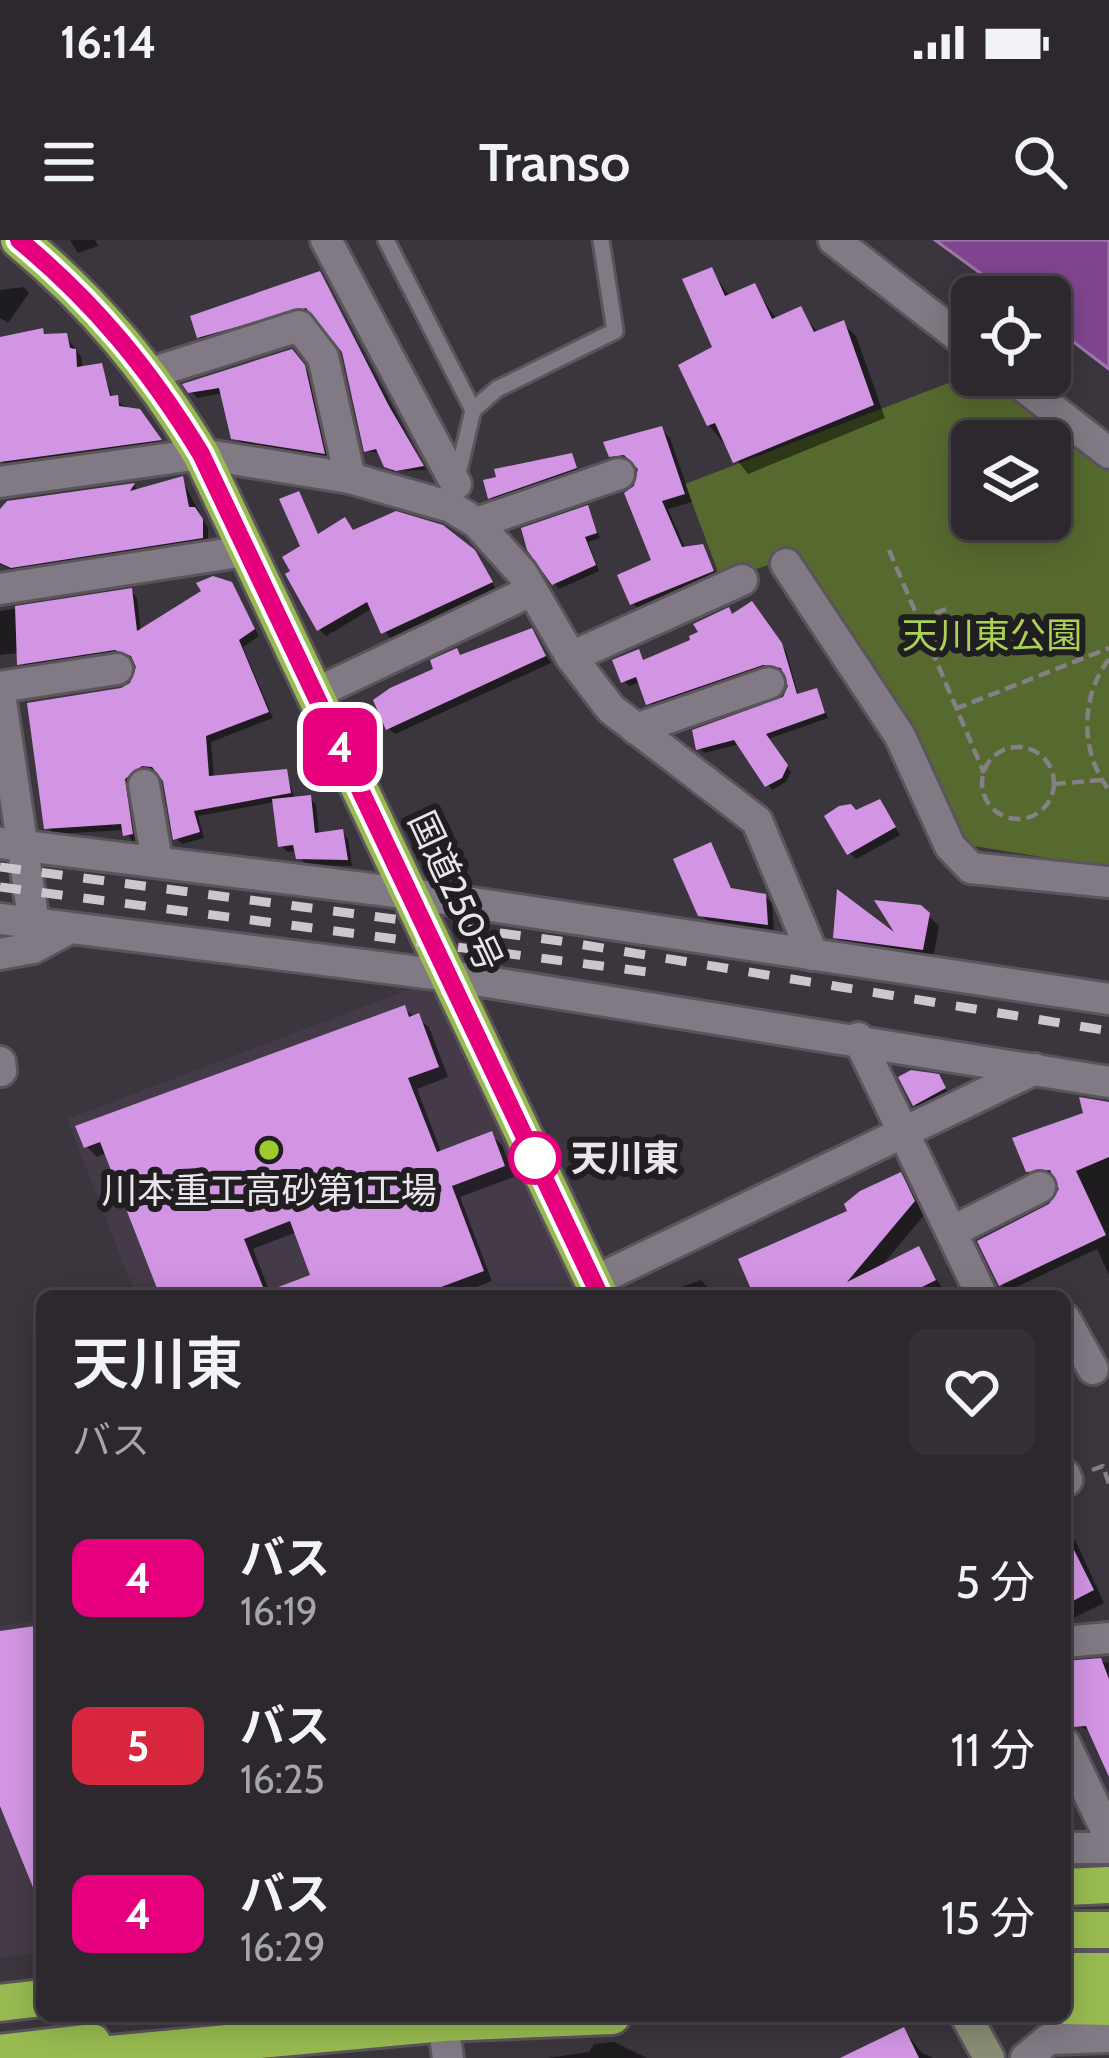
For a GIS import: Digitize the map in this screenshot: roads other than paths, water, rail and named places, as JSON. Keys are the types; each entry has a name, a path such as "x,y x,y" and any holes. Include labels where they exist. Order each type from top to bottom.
{"highway":[{"name":"国道250号","path":"19,240 111,325 152,373 201,454 597,1289"},
{"path":"1071,1887 1109,1885"},
{"path":"1071,1930 1109,1930"},
{"path":"1082,2007 1109,1971"},
{"path":"0,2002 36,1999"},
{"path":"0,2016 36,2013"},
{"path":"0,2053 265,2022"},
{"path":"77,2057 446,2040 570,2022"}],"main road":[{"path":"969,2022 989,2058"}],"street":[{"path":"326,240 462,505 531,591 571,657 611,709 758,821 813,955"},
{"path":"834,240 951,331"},
{"path":"152,373 298,326 323,358 350,478"},
{"path":"1036,396 1109,453"},
{"path":"0,482 201,454 350,478 462,505 619,474"},
{"path":"0,590 245,551"},
{"path":"786,564 900,736 950,846 971,868 1109,882"},
{"path":"571,657 742,580"},
{"path":"314,694 531,591"},
{"path":"34,923 11,844 0,691 117,669"},
{"path":"636,729 769,683"},
{"path":"144,785 158,861"},
{"path":"11,844 412,894 1109,999"},
{"path":"0,920 450,976 1109,1082"},
{"path":"0,954 33,948 70,928"},
{"path":"858,1039 979,1290"},
{"path":"597,1289 1035,1069"},
{"path":"952,1232 1040,1187"},
{"path":"1071,1641 1109,1638"},
{"path":"1071,1753 1101,1799 1109,1836"},
{"path":"1071,1848 1109,1848"},
{"path":"1082,2007 1109,2033"},
{"path":"1026,2058 1065,2022"}],"lane":[{"path":"386,240 473,410 462,505"},
{"path":"473,410 497,388 615,331 601,240"}],"railway":[{"path":"0,867 560,941 1109,1031"},
{"path":"0,887 647,972"}],"place":[{"name":"川本重工高砂第1工場","path":"269,1150"},
{"name":"天川東","path":"535,1158"}],"park label":[{"name":"天川東公園","path":"992,635"}]}
